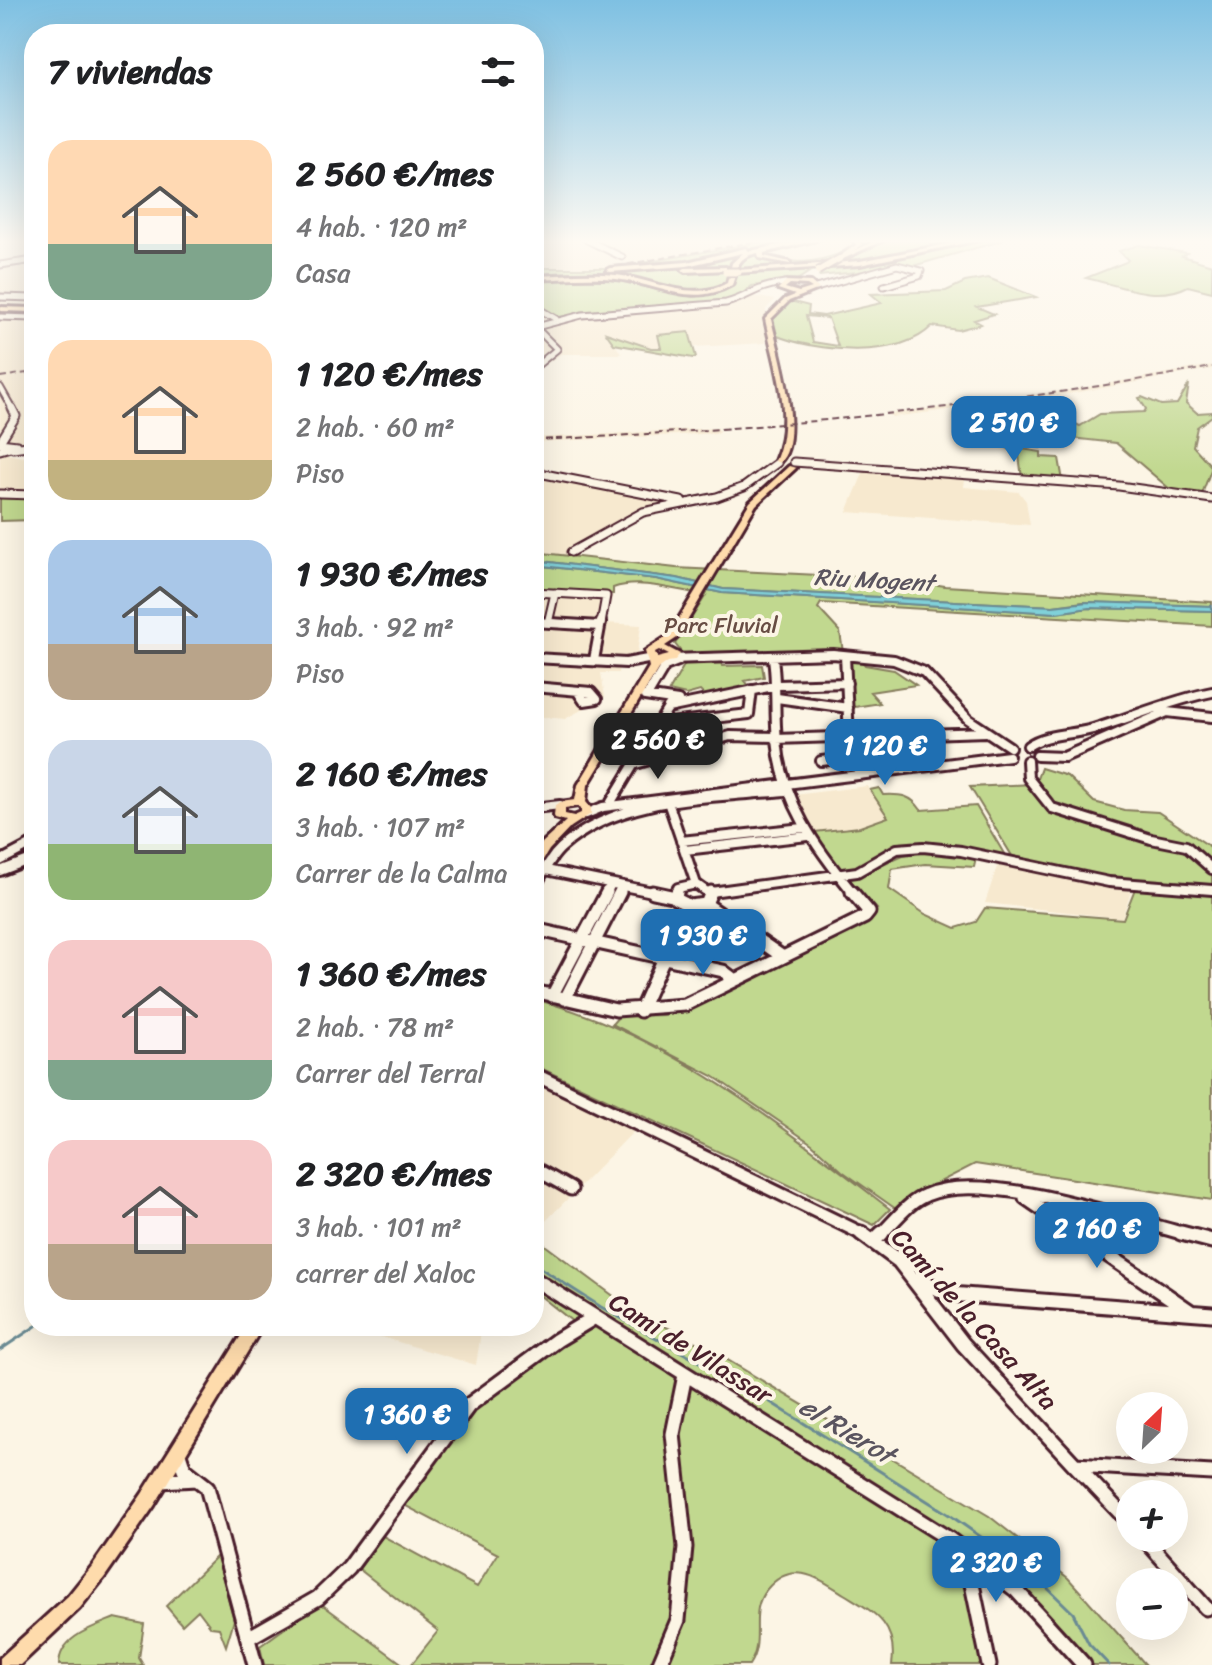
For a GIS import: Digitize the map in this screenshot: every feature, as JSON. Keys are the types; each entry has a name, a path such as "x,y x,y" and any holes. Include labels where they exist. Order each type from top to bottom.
{"main road":[{"path":"652,659 671,652 696,597 712,571 761,493 786,466 785,404 769,318"},
{"path":"544,852 560,810 583,785 616,729 642,696 652,659 660,647 671,652"},
{"path":"545,848 581,810 583,785"},
{"path":"560,810 581,810"},
{"path":"560,810 581,810"},
{"path":"13,1662 87,1587 160,1481 249,1336"}],"street":[{"path":"552,318 556,320"},
{"path":"544,327 556,320 579,318"},
{"path":"544,327 556,320"},
{"path":"544,337 557,351 544,361"},
{"path":"0,387 12,406 15,421 5,443"},
{"path":"0,405 12,406"},
{"path":"571,552 643,512 744,487 768,468 786,466 810,465 1119,486 1212,499"},
{"path":"544,474 688,502"},
{"path":"0,494 24,495"},
{"path":"544,592 606,596 594,660"},
{"path":"548,623 555,593"},
{"path":"544,623 600,626"},
{"path":"671,652 691,660"},
{"path":"845,656 849,737 846,767"},
{"path":"847,683 778,685 689,703 670,704 642,696 665,666 691,660 845,656 890,659 917,667 932,678 970,721 1027,761"},
{"path":"544,658 652,659"},
{"path":"544,994 616,1010 640,1011 685,1005 869,912 805,832 783,787 776,738 778,685 773,658"},
{"path":"636,661 647,666 647,678"},
{"path":"544,688 578,692"},
{"path":"616,729 657,727 749,714 752,690"},
{"path":"544,864 598,822 642,808 1009,751 1028,746 1036,739 1074,734 1161,703 1212,692"},
{"path":"777,698 848,708"},
{"path":"611,802 670,704"},
{"path":"1027,761 1037,756 1064,757 1167,712 1212,717"},
{"path":"636,764 730,736 849,737 986,732"},
{"path":"882,735 902,769"},
{"path":"1028,746 1037,756"},
{"path":"821,761 892,753"},
{"path":"1027,761 1028,778 1052,808 1151,839 1186,846 1212,869"},
{"path":"581,810 611,802 783,787"},
{"path":"581,810 734,790"},
{"path":"669,805 696,884"},
{"path":"544,809 560,810"},
{"path":"683,846 805,832"},
{"path":"676,897 678,888 696,884 711,892 839,876 857,872 897,849 923,847 961,851 1110,882 1212,890"},
{"path":"0,861 24,848"},
{"path":"0,871 24,862"},
{"path":"544,869 676,897 688,905 706,904 783,957"},
{"path":"552,996 611,884"},
{"path":"565,999 623,886"},
{"path":"706,904 711,892"},
{"path":"640,1011 688,905"},
{"path":"544,931 723,971 735,980"},
{"name":"Camí de la Casa Alta","path":"544,1079 875,1240 909,1275 963,1344 1116,1508"},
{"path":"544,1174 571,1189"},
{"path":"875,1240 925,1195 953,1187 1100,1210 1212,1241"},
{"path":"1022,1196 1192,1313"},
{"path":"909,1275 929,1287 950,1294 1212,1314"},
{"name":"Camí de Vilassar","path":"544,1285 796,1441 965,1551 1016,1590 1084,1665"},
{"path":"248,1638 318,1598 349,1568 469,1405 557,1340 595,1317"},
{"path":"659,1665 678,1620 685,1547 673,1434 685,1375"},
{"path":"178,1451 184,1469 207,1487 255,1665"},
{"path":"1075,1465 1212,1473"},
{"path":"160,1481 197,1479"},
{"path":"965,1551 989,1665"},
{"path":"1156,1552 1206,1608"}],"shaded area":[{"path":"0,318 24,318 24,449 2,453 24,457 24,498 0,497"},
{"path":"544,318 766,318 766,343 693,347 688,332 659,335 661,348 651,348 607,334 622,354 561,354 544,365"},
{"path":"1212,365 1212,369 1051,397 892,417 888,414 1077,389"},
{"path":"718,428 720,433 544,442 544,437"},
{"path":"864,471 965,478 964,487 1019,492 1026,501 1030,525 847,512"},
{"path":"544,472 671,497 677,508 648,514 575,556 544,553"},
{"path":"544,591 613,594 605,623 641,625 635,667 619,666 618,673 601,673 605,697 565,719 544,717"},
{"path":"867,786 888,817 860,827 811,832 794,795"},
{"path":"999,861 1131,891 1122,918 985,903"},
{"path":"544,1086 635,1130 544,1223"},
{"path":"378,1336 480,1336 476,1365"}],"green space":[{"path":"806,318 813,342 838,346 828,318 825,318 982,318 974,320 981,324 958,330 932,326 917,337 899,344 856,350 812,346 775,335 772,320"},
{"path":"689,332 696,357 693,358 614,344 606,333 651,348 661,348 658,335"},
{"path":"1189,384 1186,403 1197,413 1212,412 1212,416 1197,427 1193,446 1212,467 1202,494 1171,490 1116,443 1062,437 1058,443 1039,442 1040,448 1026,445 1028,439 1013,444 1016,448 1041,452 1041,457 1059,458 1063,481 1022,478 1019,455 978,431 1037,406 1080,426 1100,414 1144,412 1146,409 1139,398 1161,405 1177,404"},
{"path":"0,497 24,498 24,520 0,521"},
{"path":"544,553 676,568 901,579 945,586 1212,602 1212,606 1083,602 1053,606 723,589 677,578 544,561"},
{"name":"Parc Fluvial","path":"544,566 656,579 722,593 1056,613 1089,608 1212,611 1212,626 821,603 818,608 840,632 843,652 686,658 675,644 706,595 635,584 613,588 613,594 544,591"},
{"path":"845,656 859,657 865,665 894,670 916,685 870,692 880,703 848,708"},
{"path":"721,661 722,666 762,665 764,677 745,681 752,689 707,698 700,691 686,695 669,691 686,662"},
{"path":"1041,768 1067,776 1094,802 1124,810 1158,812 1212,848 1212,1200 975,1164 912,1196 896,1209 842,1171 812,1144 713,1076 612,1024 619,1016 665,1015 877,909 849,879 903,855 923,852 976,858 974,867 925,864 892,869 889,889 925,914 956,928 976,922 985,908 1123,919 1138,881 1081,874 1014,859 970,787 1035,784"},
{"path":"879,788 883,795 909,798 921,810 976,806 1006,857 898,847 858,870 842,874 805,833 860,827 888,817 870,790"},
{"path":"544,1002 631,1034 677,1059 765,1115 890,1209 874,1225 544,1070"},
{"path":"544,1244 631,1309 709,1349 989,1516 1068,1578 1116,1632 1116,1640 1124,1640 1146,1665 1073,1665 1012,1596 998,1584 967,1571 982,1665 892,1665 891,1639 874,1613 825,1582 795,1573 776,1580 761,1598 756,1646 749,1665 411,1665 438,1631 359,1569 383,1536 477,1587 498,1554 402,1504 460,1423 520,1371 583,1330 544,1299"},
{"path":"217,1556 234,1620 226,1646 219,1628 211,1627 198,1610 182,1625 166,1606"},
{"path":"320,1603 404,1665 264,1665 260,1646"},
{"path":"115,1618 144,1624 139,1658 143,1665 59,1665 61,1655 71,1640"}],"water":[{"path":"544,561 677,578 723,589 1053,606 1088,602 1212,606 1212,611 1089,608 1056,613 722,593 656,579 544,566"}],"waterway":[{"name":"el Rierot","path":"544,1270 601,1307 767,1400 951,1516 1031,1572 1073,1613 1089,1644 1109,1665"},
{"path":"0,1350 24,1334"}],"railway":[{"path":"544,440 874,415 1043,394 1212,367"},
{"path":"0,377 24,373"}],"water label":[{"name":"Riu Mogent","path":"874,580"}]}
